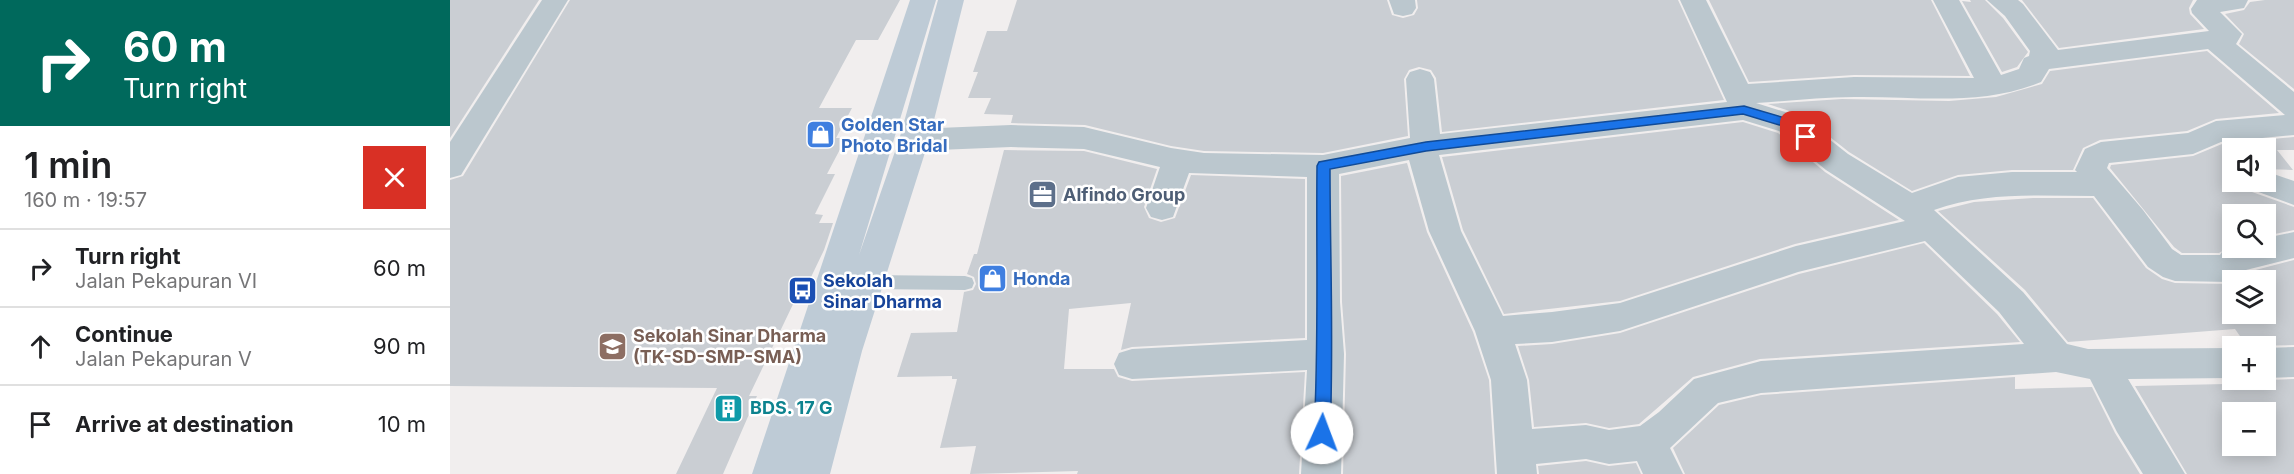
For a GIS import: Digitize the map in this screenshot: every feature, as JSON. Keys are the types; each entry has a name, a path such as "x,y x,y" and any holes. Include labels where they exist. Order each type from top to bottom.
{"main road":[{"path":"772,474 881,140 934,10"},
{"path":"810,474 844,351 914,140 934,10"},
{"path":"881,140 914,140"},
{"path":"860,204 894,202"}],"street":[{"path":"450,167 555,0"},
{"path":"1693,0 1741,102 1791,124 1837,162 1919,217 2011,302 2056,357"},
{"path":"1946,0 1993,87"},
{"path":"2000,0 2014,10 2025,23 2044,50 2043,61"},
{"path":"914,140 1011,136 1084,138 1204,164 1323,166 1424,146 1851,87 1993,87 2022,81 2031,75 2034,65 2043,61 2215,41 2229,36 2204,9 2207,5 2235,2 2235,0"},
{"path":"2215,41 2294,108"},
{"path":"1420,79 1424,146 1445,231 1493,331 1509,380 1516,461 1586,441 1656,458 1672,424 1707,390 1761,377 2056,357 2079,363 2102,364 2222,363"},
{"path":"2233,138 2294,125"},
{"path":"2222,140 2100,153 2091,170 2160,258 2175,268 2230,269 2234,261 2272,248 2294,245"},
{"path":"1162,208 1178,160"},
{"path":"1322,474 1326,354 1323,302 1323,166"},
{"path":"1493,331 1552,327 1620,317 1919,217 1958,189 2012,184 2104,184"},
{"path":"2276,186 2294,193"},
{"path":"1132,364 1326,354"},
{"path":"2276,363 2294,362"},
{"path":"2102,364 2130,420 2165,474"}],"lane":[{"path":"867,282 965,283"}],"building":[{"path":"450,0 539,0 450,138"},
{"path":"570,0 900,0 878,40 856,40 819,108 852,108 836,138 846,138 827,174 835,174 815,214 823,215 819,223 833,223 824,250 801,298 796,298 749,396 757,396 723,474 676,474 717,388 450,386 450,180 463,176"},
{"path":"1017,0 1387,0 1392,15 1403,18 1414,15 1418,8 1417,0 1678,0 1724,100 1442,132 1436,78 1431,70 1419,67 1409,70 1404,79 1408,136 1323,153 1204,151 1171,146 1085,125 1011,123 1013,115 984,114 991,98 968,98 978,72 973,72 987,31 1007,31"},
{"path":"1709,0 1931,0 1970,76 1854,75 1749,82"},
{"path":"1970,0 1985,0 2003,18 2028,52 2017,67 2002,72 1962,1 1971,2"},
{"path":"2022,0 2193,0 2189,8 2190,14 2204,29 2059,48"},
{"path":"2294,0 2294,89 2239,44 2244,34 2225,14 2244,10 2250,2"},
{"path":"2207,51 2279,113 2216,119 2187,131 2100,140 2083,148 2073,170 2012,170 1958,175 1912,191 1849,152 1802,115 1768,104 1842,99 1949,101 1996,97 2042,84 2050,71"},
{"path":"1743,122 1778,133 1825,172 1899,220 1795,244 1620,301 1504,314 1463,230 1442,157"},
{"path":"2294,137 2294,150 2277,150 2293,170 2276,169 2276,139"},
{"path":"2222,144 2222,192 2252,192 2294,207 2294,230 2276,234 2276,204 2222,204 2222,251 2182,253 2174,247 2110,168 2111,165 2193,156"},
{"path":"1004,150 1084,151 1157,169 1144,207 1149,218 1161,222 1175,218 1191,175 1305,179 1305,338 1132,347 1121,350 1131,303 1069,309 1064,369 1114,369 1118,377 1132,381 1305,372 1299,474 1077,474 1078,471 970,474 976,446 940,448 957,379 952,379 952,376 897,377 911,333 957,332 964,292 973,290 976,284 974,277 967,274 974,254 977,254"},
{"path":"1407,163 1427,232 1473,332 1489,380 1495,474 1343,474 1346,354 1342,302 1341,176"},
{"path":"2033,198 2093,198 2146,268 2162,279 2175,283 2222,284 2222,324 2276,324 2276,270 2256,270 2294,260 2294,345 2276,345 2276,336 2240,336 2235,329 2068,342 2025,290 1938,211 1974,202"},
{"path":"1924,243 1997,314 2020,342 1760,359 1693,377 1639,424 1609,428 1586,423 1534,427 1529,380 1518,346 1552,344 1620,333 1799,274"},
{"path":"2015,377 2015,389 2092,387 2115,433 2140,474 1685,474 1673,448 1719,405 1761,395"},
{"path":"2294,379 2294,474 2187,474 2135,386 2222,384 2222,390 2276,390 2276,380"},
{"path":"1586,461 1609,466 1636,463 1641,474 1539,474 1538,466"}],"place":[{"name":"Golden Star Photo Bridal","path":"820,135"},
{"name":"Alfindo Group","path":"1042,195"},
{"name":"Honda","path":"992,279"},
{"name":"Sekolah Sinar Dharma","path":"802,291"},
{"name":"Sekolah Sinar Dharma (TK-SD-SMP-SMA)","path":"612,346"},
{"name":"BDS. 17 G","path":"729,408"}],"route":[{"path":"1322,433 1326,354 1323,302 1323,166 1426,146 1744,110 1791,124 1806,137"}]}
